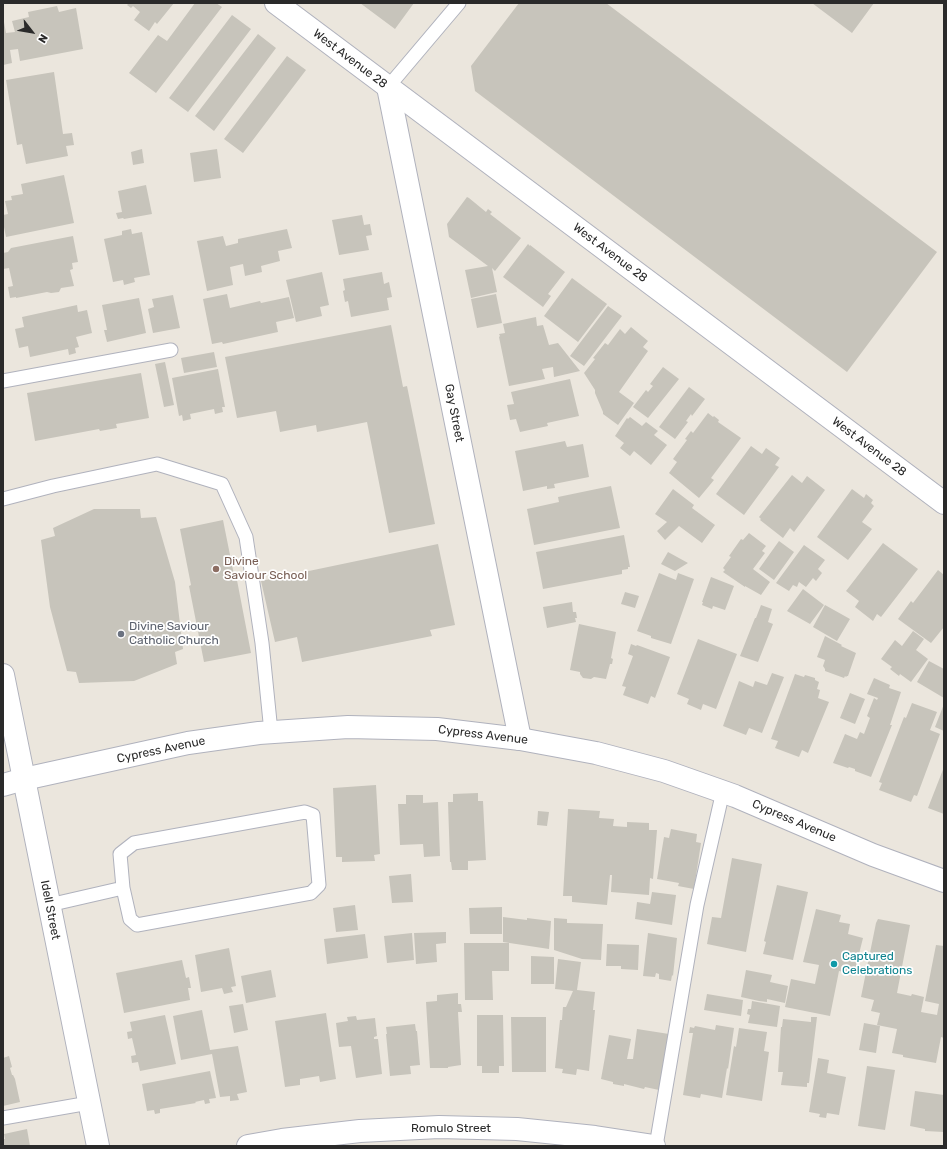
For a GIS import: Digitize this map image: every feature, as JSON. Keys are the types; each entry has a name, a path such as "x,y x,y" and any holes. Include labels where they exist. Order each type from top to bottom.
{"street":[{"name":"West Avenue 28","path":"276,3 942,498"},
{"name":"Gay Street","path":"388,87 520,738"},
{"name":"Idell Street","path":"3,675 98,1146"},
{"name":"Cypress Avenue","path":"3,785 188,743 271,732 348,727 437,729 520,738 596,753 664,771 723,791 873,855 944,881"},
{"name":"Romulo Street","path":"248,1146 282,1140 360,1131 439,1127 517,1129 595,1137 655,1146"}],"lane":[{"path":"388,87 459,3"},
{"path":"3,381 171,350"},
{"path":"3,499 54,486 157,464 222,484 246,537 262,643 271,732"},
{"path":"655,1146 697,905 723,791"},
{"path":"305,812 313,815 319,885 311,893 137,925 130,919 123,888 120,854 134,843 305,812"},
{"path":"49,905 123,888"},
{"path":"3,1118 89,1103"}],"building":[{"path":"129,3 174,3 157,24 155,22 149,31 134,20 140,12 133,6 131,8 127,5"},
{"path":"195,3 216,3 222,7 156,93 129,73 158,35 167,41"},
{"path":"360,3 414,3 395,29"},
{"path":"519,3 606,3 937,252 847,372 475,91 471,66"},
{"path":"812,3 874,3 852,33"},
{"path":"57,6 59,12 76,8 83,49 20,61 18,49 10,50 12,63 3,65 3,22 6,33 15,32 12,21 29,17 28,12"},
{"path":"232,15 251,29 188,112 169,98"},
{"path":"258,34 276,48 214,131 195,116"},
{"path":"287,56 306,70 243,153 224,139"},
{"path":"54,72 63,134 72,133 74,145 66,146 68,156 26,164 22,144 17,145 6,80"},
{"path":"142,149 144,163 133,165 131,152"},
{"path":"217,149 221,178 194,182 190,153"},
{"path":"64,175 74,223 6,237 3,215 8,214 5,201 12,200 11,196 23,194 21,184"},
{"path":"146,185 152,214 118,219 116,213 122,212 118,191"},
{"path":"467,197 486,212 488,209 492,212 490,214 521,238 495,271 492,268 497,292 471,298 465,270 488,266 449,237 447,224"},
{"path":"362,215 364,225 370,224 372,235 366,236 369,250 339,255 332,220"},
{"path":"131,229 132,234 142,232 150,275 134,278 135,282 124,285 123,280 113,282 104,239 122,235 122,231"},
{"path":"287,229 292,248 278,251 280,261 261,266 262,272 245,276 243,264 230,267 233,285 207,291 197,241 223,236 226,246 238,243 238,239"},
{"path":"73,236 78,262 72,263 73,269 70,270 74,286 61,288 59,292 47,292 10,298 8,287 13,286 9,268 3,269 3,253 8,252 11,248"},
{"path":"528,244 565,272 548,294 551,296 543,307 503,277"},
{"path":"322,272 329,305 320,307 322,316 296,322 286,280"},
{"path":"382,272 384,284 389,282 392,297 387,298 389,310 351,317 348,301 345,302 343,279"},
{"path":"572,278 607,304 578,342 544,316"},
{"path":"227,294 230,308 260,301 261,303 289,297 294,318 276,322 278,332 223,344 222,342 212,344 203,299"},
{"path":"496,294 502,323 477,328 471,299"},
{"path":"173,295 180,328 153,333 148,309 154,307 152,299"},
{"path":"139,298 146,333 107,342 104,330 107,330 102,305"},
{"path":"77,305 78,312 87,310 92,333 76,337 79,347 75,348 76,353 69,355 68,349 30,357 28,346 19,348 15,329 24,327 22,317"},
{"path":"608,306 622,316 584,366 570,356"},
{"path":"536,317 537,326 543,325 549,345 558,343 580,371 554,377 553,367 542,369 545,379 509,386 499,334 505,333 503,324"},
{"path":"391,325 403,387 407,386 435,524 389,533 367,422 317,432 316,425 280,432 276,411 237,418 225,357"},
{"path":"631,327 648,341 643,347 648,351 619,392 634,403 618,425 603,414 595,390 584,373 595,359 593,358 605,343 608,345 620,329 625,334"},
{"path":"214,352 217,367 184,373 181,358"},
{"path":"165,362 174,405 164,407 155,364"},
{"path":"663,367 679,379 648,418 633,407 646,390 648,392 653,386 650,384"},
{"path":"218,369 225,407 222,407 223,412 215,414 214,409 190,414 191,419 183,421 182,415 179,416 172,378"},
{"path":"141,373 149,418 116,424 117,428 100,431 99,429 35,441 27,393"},
{"path":"570,379 579,416 547,423 548,426 520,432 516,419 510,420 507,405 514,404 511,392"},
{"path":"689,387 705,399 692,416 691,414 686,421 688,422 675,439 659,427"},
{"path":"708,413 713,417 714,416 719,420 718,422 741,438 711,478 714,480 699,498 669,473 677,462 673,459 687,440 685,439 691,431 693,433"},
{"path":"630,417 642,426 646,422 658,431 654,435 667,445 651,465 634,451 630,456 620,448 624,443 615,436 627,418 628,419"},
{"path":"565,441 567,447 583,444 589,477 554,484 555,488 547,489 547,486 523,491 515,451"},
{"path":"751,446 762,454 766,448 780,458 775,465 779,467 744,515 716,494"},
{"path":"792,475 802,483 807,476 825,490 794,532 790,528 783,538 760,520 761,519 759,517"},
{"path":"611,486 620,528 534,545 527,509 559,502 558,497"},
{"path":"673,489 694,505 692,508 715,525 702,543 679,526 665,540 657,531 667,522 655,514"},
{"path":"852,489 864,498 866,494 873,500 871,503 874,506 862,522 872,529 848,560 817,537"},
{"path":"94,509 140,509 141,518 156,517 175,582 183,649 175,652 177,664 134,681 79,683 76,672 67,671 50,607 41,540 55,536 53,528"},
{"path":"223,520 234,575 236,575 251,653 204,662 189,586 191,585 180,529"},
{"path":"749,533 766,546 762,551 765,553 753,569 770,582 761,595 745,587 723,572 725,570 723,568 731,557 729,556 741,539 743,540"},
{"path":"624,535 630,567 622,570 622,574 543,589 536,552"},
{"path":"779,541 794,552 774,580 759,569"},
{"path":"883,543 918,569 881,617 877,614 873,621 855,607 859,601 846,591"},
{"path":"438,544 455,625 430,630 432,636 302,662 297,637 275,642 261,581"},
{"path":"804,545 825,560 818,569 822,573 816,581 813,578 806,587 799,582 797,587 793,585 789,591 776,583"},
{"path":"668,552 688,563 675,571 661,564"},
{"path":"938,570 944,575 944,627 931,643 898,619 911,601 913,603"},
{"path":"659,573 676,580 678,573 694,579 671,644 651,638 651,636 637,631"},
{"path":"711,577 734,586 725,610 713,606 712,609 702,605"},
{"path":"803,589 824,605 810,624 787,611"},
{"path":"625,592 639,596 635,608 621,604"},
{"path":"572,602 573,612 576,612 576,622 547,628 543,607"},
{"path":"761,605 772,609 768,622 773,624 758,662 740,656"},
{"path":"825,605 850,619 837,641 813,627"},
{"path":"579,624 616,632 611,658 613,659 612,664 610,664 606,679 594,677 591,679 583,678 580,672 570,670"},
{"path":"913,631 924,639 916,650 928,659 911,682 900,674 899,676 890,669 892,667 881,659 895,640 902,646"},
{"path":"825,636 856,653 848,676 845,676 844,678 825,671 823,666 825,660 817,657"},
{"path":"698,639 737,654 716,709 703,704 701,710 687,704 689,699 677,694"},
{"path":"631,644 670,657 655,698 651,696 648,704 623,695 626,687 622,686 633,656 628,654"},
{"path":"929,661 944,669 944,698 917,682"},
{"path":"772,673 784,677 762,733 749,728 746,735 723,726 739,681 753,687 755,681 767,685"},
{"path":"795,674 815,678 815,680 819,682 817,689 820,690 818,698 829,702 808,753 802,750 799,757 775,748 778,741 771,739"},
{"path":"874,678 890,685 889,688 901,692 890,725 892,725 871,777 855,771 855,769 833,763 845,734 857,739 860,732 864,734 870,718 867,716 874,698 877,700 878,698 867,694"},
{"path":"850,693 865,699 855,724 840,718"},
{"path":"912,703 937,712 930,730 940,734 917,796 914,795 911,802 879,790 882,783 879,782 904,717 906,718"},
{"path":"944,704 944,731 935,727"},
{"path":"944,767 944,814 928,808"},
{"path":"376,785 380,854 374,855 375,861 342,862 342,857 336,857 333,788"},
{"path":"478,793 478,801 483,801 486,860 468,861 468,870 452,870 450,862 448,802 453,802 453,794"},
{"path":"406,795 423,795 423,803 438,802 440,856 424,857 423,844 400,845 398,804 406,804"},
{"path":"568,809 600,811 599,818 614,819 613,826 627,827 627,822 649,823 649,830 657,830 653,879 650,878 649,895 611,892 612,875 610,875 607,905 572,902 572,896 563,896"},
{"path":"538,811 549,812 547,826 537,825"},
{"path":"671,829 697,834 696,842 701,843 694,889 678,886 679,883 657,879 664,837 669,838"},
{"path":"732,858 762,864 746,952 707,944 712,917 721,918"},
{"path":"411,874 413,902 392,903 389,876"},
{"path":"777,885 808,892 793,960 763,954 766,942 764,941"},
{"path":"652,892 676,895 672,925 635,919 637,902 650,904"},
{"path":"355,905 358,930 336,932 333,908"},
{"path":"502,907 502,934 470,934 469,908"},
{"name":"Captured Celebrations","path":"816,909 841,915 839,922 850,924 848,934 863,938 854,974 839,971 830,1016 785,1007 791,979 815,984 819,965 803,962"},
{"path":"503,917 551,921 549,949 503,942"},
{"path":"554,918 567,919 567,923 603,924 601,960 582,959 554,950"},
{"path":"878,919 910,925 897,993 911,996 912,994 924,997 921,1012 937,1015 939,1004 925,1001 936,945 944,946 944,1038 941,1037 936,1063 903,1057 903,1055 892,1053 897,1029 877,1025 880,1013 871,1011 874,1000 861,997"},
{"path":"446,932 446,943 436,944 437,962 416,964 414,933"},
{"path":"412,933 414,960 387,963 384,936"},
{"path":"648,933 677,938 673,976 672,975 671,981 659,979 659,974 656,973 655,977 643,976"},
{"path":"365,934 368,958 327,964 324,939"},
{"path":"464,943 509,943 509,971 492,971 493,1000 465,1000"},
{"path":"607,944 639,945 638,970 621,969 621,966 606,966"},
{"path":"229,948 236,986 231,987 233,992 224,994 222,988 201,992 195,955"},
{"path":"531,956 554,957 554,984 531,984"},
{"path":"558,959 581,962 577,990 595,992 593,1010 595,1010 589,1071 577,1069 576,1075 562,1073 563,1069 555,1068 560,1020 562,1020 563,1007 566,1007 573,991 555,989"},
{"path":"182,960 186,978 189,977 191,988 188,988 190,1000 124,1013 116,973"},
{"path":"271,970 276,997 246,1003 241,976"},
{"path":"746,970 772,975 770,982 788,986 785,1003 767,999 767,1002 759,1001 741,997"},
{"path":"458,993 458,1004 461,1004 462,1012 458,1012 461,1065 448,1068 430,1068 426,1002 437,1001 437,995"},
{"path":"707,994 743,1000 741,1016 704,1010"},
{"path":"752,1001 780,1006 777,1027 748,1023 750,1015 747,1014 748,1009 751,1009"},
{"path":"243,1004 248,1030 234,1033 229,1006"},
{"path":"202,1010 210,1050 238,1046 247,1092 237,1094 239,1100 230,1101 230,1096 220,1097 212,1054 181,1060 173,1016"},
{"path":"326,1013 336,1079 320,1082 319,1076 300,1079 300,1085 285,1087 275,1021"},
{"path":"165,1015 176,1064 140,1071 138,1062 132,1063 131,1056 136,1055 132,1038 128,1039 127,1032 132,1031 130,1022"},
{"path":"477,1015 503,1015 504,1066 499,1066 499,1073 482,1073 482,1066 477,1066"},
{"path":"356,1016 357,1020 375,1018 377,1036 374,1037 374,1039 378,1039 382,1074 356,1078 351,1046 339,1047 336,1023 348,1021 347,1017"},
{"path":"511,1017 546,1017 546,1072 512,1072"},
{"path":"811,1017 817,1017 809,1083 807,1083 807,1087 781,1085 783,1072 778,1072 781,1027 783,1019 811,1022"},
{"path":"864,1023 880,1026 876,1053 859,1050"},
{"path":"415,1024 420,1065 410,1066 411,1074 390,1076 386,1027"},
{"path":"716,1025 734,1028 722,1098 701,1094 700,1098 683,1095 693,1033 689,1033 690,1027 694,1028 695,1026 715,1030"},
{"path":"739,1028 767,1032 764,1051 769,1052 762,1101 726,1095 734,1046 736,1047"},
{"path":"637,1029 669,1034 659,1090 645,1087 644,1089 624,1084 624,1086 613,1084 613,1082 601,1079 609,1035 631,1039 627,1059 633,1059"},
{"path":"9,1056 12,1067 10,1068 15,1079 20,1102 3,1106 3,1058"},
{"path":"818,1058 829,1060 827,1073 846,1077 839,1115 827,1113 826,1118 819,1117 820,1114 809,1112"},
{"path":"867,1066 895,1070 885,1130 858,1126"},
{"path":"210,1071 216,1098 209,1099 210,1103 205,1104 204,1100 195,1102 196,1103 160,1109 160,1113 155,1114 154,1110 147,1111 142,1084"},
{"path":"915,1091 944,1095 944,1132 925,1131 925,1129 910,1126"},
{"path":"27,1129 30,1146 3,1146 3,1139 5,1139 4,1134"}],"place":[{"name":"Divine Saviour School","path":"216,569"},
{"name":"Divine Saviour Catholic Church","path":"121,634"},
{"name":"Captured Celebrations","path":"834,964"}]}
